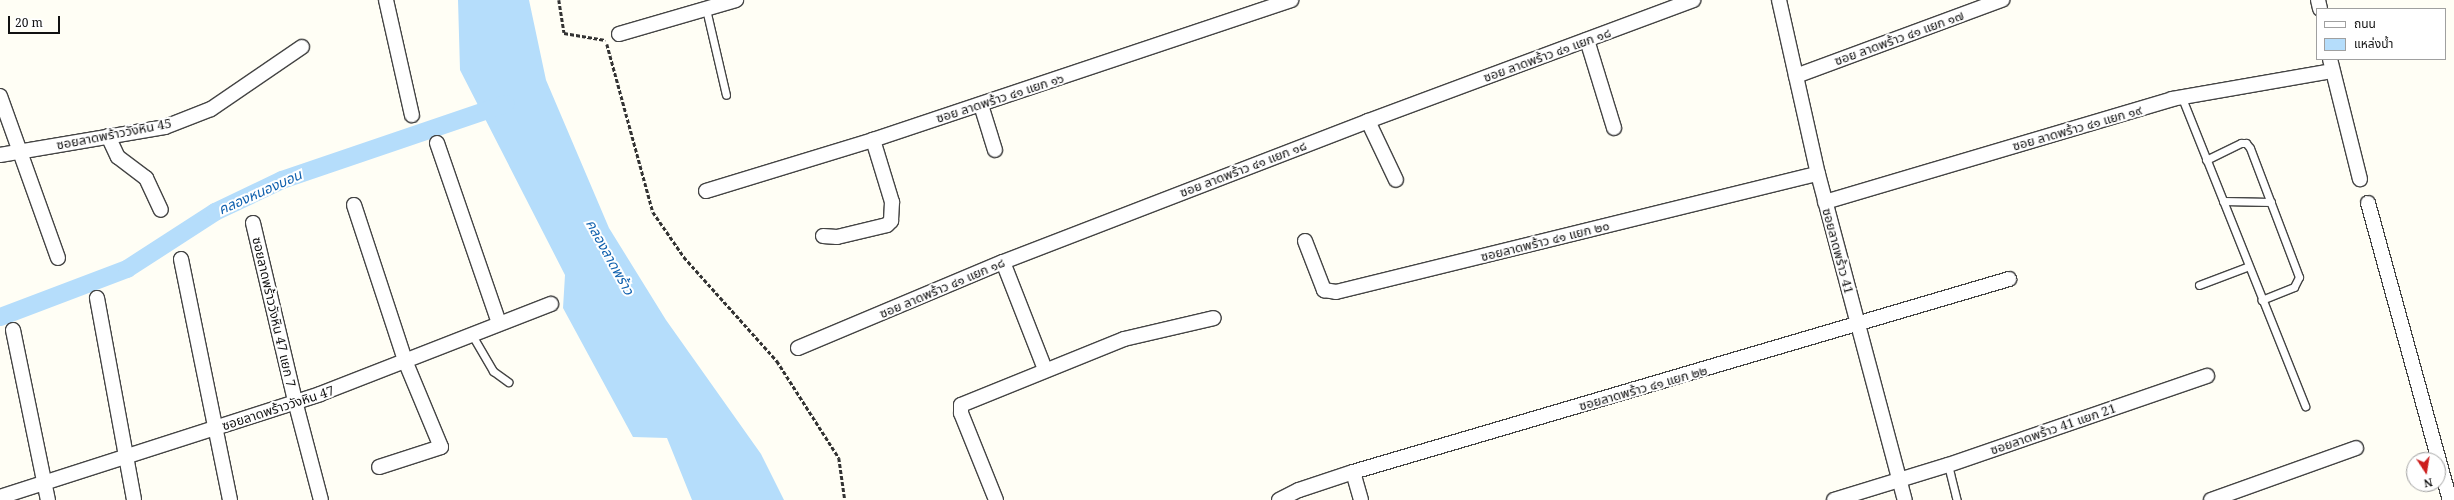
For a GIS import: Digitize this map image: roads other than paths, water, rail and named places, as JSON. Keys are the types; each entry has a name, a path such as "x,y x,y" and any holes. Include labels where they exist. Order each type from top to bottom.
{"street":[{"path":"386,0 412,115"},
{"path":"620,34 736,0"},
{"name":"ซอย ลาดพร้าว ๔๑ แยก ๑๖","path":"706,190 873,140 981,105 1291,0"},
{"name":"ซอย ลาดพร้าว ๔๑ แยก ๑๘","path":"798,348 1003,262 1368,121 1693,0"},
{"name":"ซอยลาดพร้าว 41","path":"1779,0 1825,202 1898,481 1905,500"},
{"name":"ซอย ลาดพร้าว ๔๑ แยก ๑๗","path":"1796,76 2002,0"},
{"path":"1587,40 1614,128"},
{"name":"ซอยลาดพร้าววังหิน 45","path":"0,155 165,127 211,109 302,47"},
{"path":"2331,65 2360,180"},
{"name":"ซอย ลาดพร้าว ๔๑ แยก ๑๙","path":"1825,202 2182,98 2331,65"},
{"path":"0,96 21,151 58,258"},
{"path":"981,105 995,150"},
{"path":"1368,121 1396,180"},
{"path":"108,136 118,157 146,178 162,210"},
{"path":"823,236 837,237 887,225 891,221 892,202 873,140"},
{"path":"437,143 499,323"},
{"name":"ซอยลาดพร้าว ๔๑ แยก ๒๐","path":"1305,241 1324,290 1336,292 1818,174"},
{"path":"2368,202 2450,500"},
{"path":"354,205 406,363 441,447 380,467"},
{"name":"ซอยลาดพร้าววังหิน 47 แยก 7","path":"253,223 295,401 321,500"},
{"path":"182,259 217,428 230,500"},
{"path":"1003,262 1045,370"},
{"name":"ซอยลาดพร้าว ๔๑ แยก ๒๒","path":"1279,500 1299,490 1354,472 1858,326 2009,279"},
{"path":"97,298 128,458 134,500"},
{"name":"ซอยลาดพร้าววังหิน 47","path":"0,497 128,458 406,363 499,323 551,304"},
{"path":"996,500 960,407 963,403 1124,339 1214,318"},
{"path":"13,330 48,500"},
{"name":"ซอยลาดพร้าว 41 แยก 21","path":"1834,500 1948,465 2207,376"},
{"path":"2211,500 2356,448"},
{"path":"1354,472 1360,500"}],"lane":[{"path":"706,9 726,94"},
{"path":"2182,98 2305,406"},
{"path":"2206,160 2246,143 2271,202 2299,280 2294,287 2262,300"},
{"path":"2223,201 2271,202"},
{"path":"2200,285 2250,266"},
{"path":"472,335 493,371 508,382"},
{"path":"1948,465 1957,500"}],"water":[{"name":"คลองลาดพร้าว","path":"458,0 529,0 546,80 609,228 666,320 761,454 784,500 692,500 667,438 633,437 563,308 565,275 460,70"}],"waterway":[{"name":"คลองหนองบอน","path":"0,317 127,269 215,212 282,180 505,104"}]}
